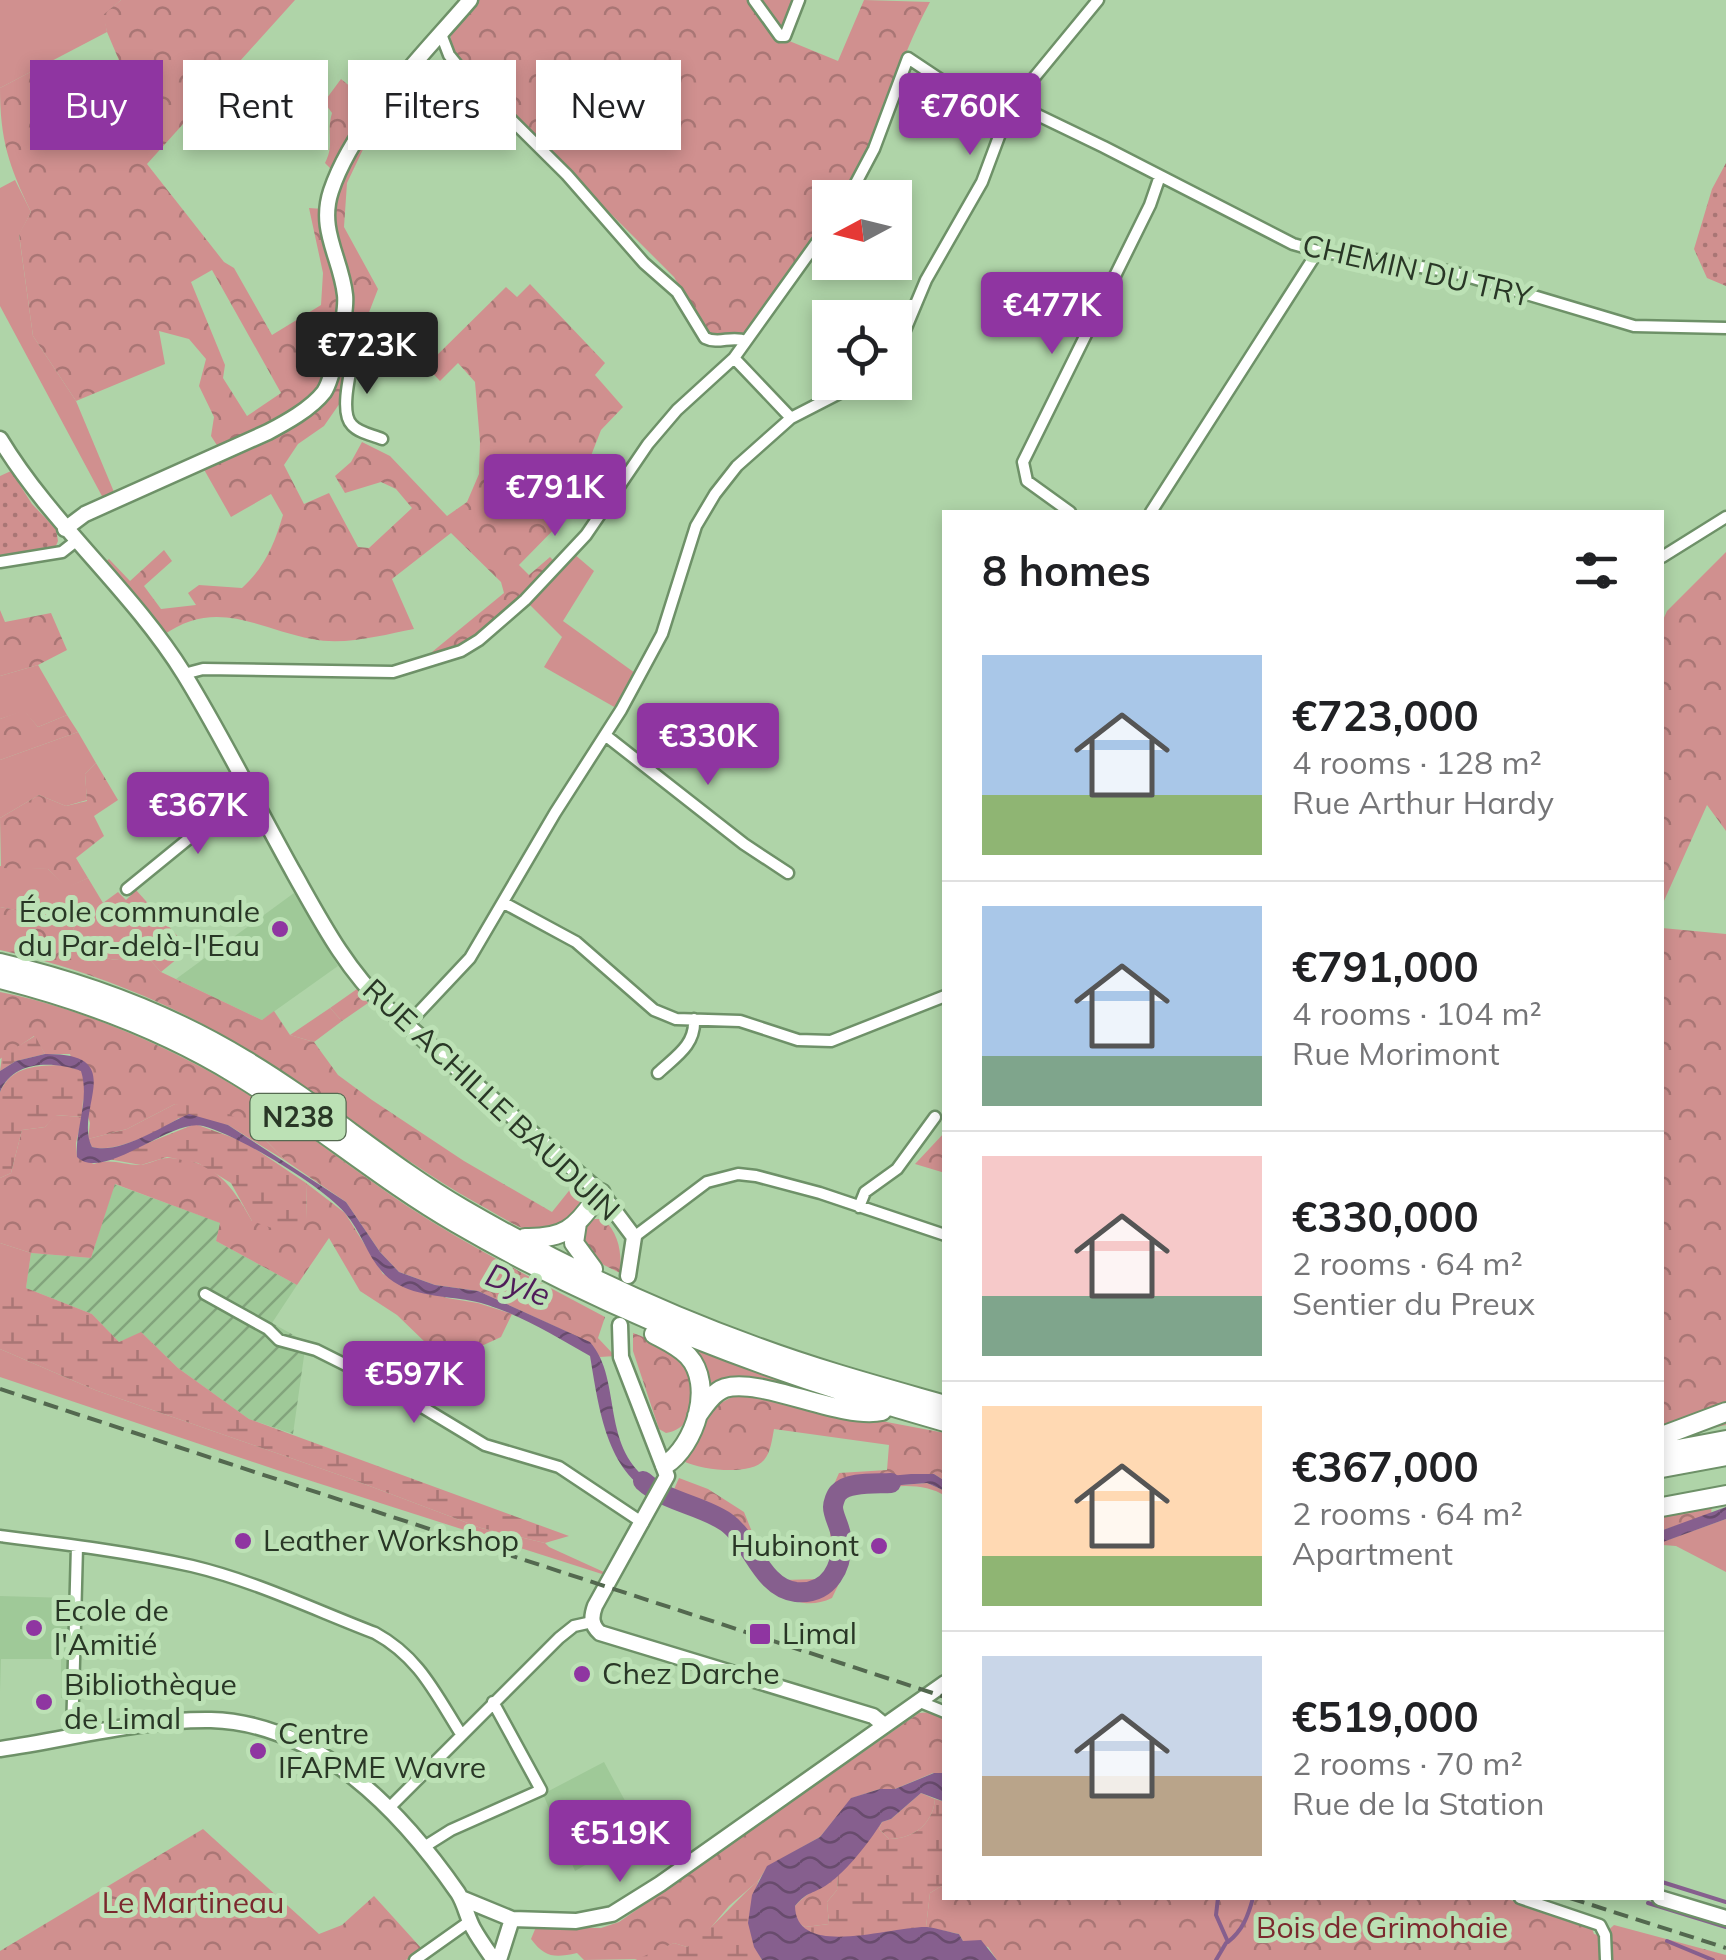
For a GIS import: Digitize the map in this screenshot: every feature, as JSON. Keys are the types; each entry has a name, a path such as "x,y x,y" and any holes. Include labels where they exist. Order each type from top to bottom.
{"highway":[{"name":"N238","path":"0,963 95,990 193,1032 260,1070 421,1183 515,1238 608,1283 756,1347 942,1405"},
{"name":"N238","path":"0,979 89,1005 186,1046 277,1102 412,1197 506,1251 638,1316 751,1362 942,1421"},
{"path":"515,1238 551,1238 577,1222 600,1193"},
{"path":"577,1222 572,1237 576,1251 608,1283"},
{"path":"638,1316 653,1333 689,1357 696,1369 701,1398 697,1416"},
{"path":"664,1465 675,1458 697,1416 717,1392 736,1387 876,1413 892,1407"},
{"path":"1664,1435 1726,1412"},
{"path":"1664,1452 1726,1440"},
{"path":"1664,1468 1726,1456"},
{"path":"1664,1507 1726,1495"}],"street":[{"path":"0,562 62,552 85,514 287,422 324,391 346,297 326,228 332,188 370,121 470,0"},
{"path":"754,0 780,36 785,36 799,0"},
{"path":"912,313 926,280 977,192 1010,108 1098,0"},
{"path":"441,34 462,71 676,292 705,338 746,341"},
{"name":"CHEMIN DU TRY","path":"858,180 874,150 908,58 941,80 1035,114 1293,244 1453,272 1634,326 1726,328"},
{"path":"1067,510 1027,481 1023,462 1150,205 1160,176"},
{"path":"184,674 204,669 393,672 468,646 509,615 586,535 660,429 734,358 812,249"},
{"path":"1152,510 1318,251"},
{"path":"343,322 358,336 346,417 354,428 382,439"},
{"path":"734,358 791,418"},
{"path":"407,1025 470,958 606,735 662,634 704,510 737,466 791,418 826,400"},
{"name":"RUE ACHILLE BAUDUIN","path":"0,439 39,498 184,674 345,962 368,990 600,1193 634,1237 628,1276"},
{"path":"1664,556 1726,518"},
{"path":"606,735 744,844 788,872"},
{"path":"126,889 203,827 250,796"},
{"path":"504,903 576,942 654,1010 676,1019 740,1021 798,1040 831,1041 942,997"},
{"path":"658,1073 690,1042 695,1034 694,1020"},
{"path":"859,1207 865,1192 896,1169 935,1117"},
{"path":"634,1237 700,1187 733,1174 764,1178 942,1234"},
{"path":"205,1294 268,1328 279,1340 316,1350 384,1384 485,1445 559,1466 643,1523"},
{"path":"592,1622 596,1606 667,1476 621,1356 620,1325"},
{"path":"0,1536 193,1566 375,1633 396,1644 415,1661 461,1734"},
{"path":"72,1736 77,1546"},
{"path":"390,1807 559,1638 574,1626 592,1622"},
{"path":"592,1622 600,1633 873,1716 884,1725"},
{"path":"461,1898 512,1920 576,1921 612,1914 942,1684"},
{"path":"918,1701 942,1711"},
{"path":"424,1848 468,1822 541,1790 492,1702"},
{"path":"0,1748 173,1722 213,1720 279,1734 365,1786 390,1807 461,1898 470,1920 497,1960"},
{"path":"1664,1899 1726,1918"},
{"path":"1526,1900 1602,1928 1606,1960"},
{"path":"415,1960 470,1920"},
{"path":"497,1960 512,1920"}],"shaded area":[{"name":"École communale du Par-delà-l'Eau","path":"294,893 338,966 262,1020 176,979"},
{"path":"114,1184 221,1223 216,1241 297,1285 272,1323 306,1342 293,1434 249,1419 178,1368 142,1333 119,1342 92,1314 26,1288 31,1253 91,1258"},
{"name":"Ecole de l'Amitié","path":"0,1596 69,1598 67,1698 61,1698 61,1659 1,1659 0,1691"},
{"path":"604,1762 642,1832 575,1871 543,1794"}],"green space":[{"path":"0,0 121,0 104,15 107,32 54,60 30,60 30,72 0,88"},
{"path":"121,0 295,0 241,60 183,60 183,124 163,146 163,60 119,60 103,15"},
{"path":"475,0 796,0 782,38 838,61 864,0 930,2 853,180 812,180 812,243 746,335 717,340 708,335 674,277 547,150 681,150 681,60 536,60 536,139 516,119 516,60 459,60 451,43 458,21"},
{"path":"30,72 30,150 160,150 147,164 224,262 234,268 272,335 321,305 323,273 309,208 323,209 340,294 340,320 321,390 286,418 220,450 211,436 214,417 199,386 206,359 189,339 159,331 165,364 76,401 33,336 19,234 31,212 7,152 0,88","holes":["212,270 281,393 247,416 223,378 225,365 191,282"]},
{"path":"341,79 348,85 348,150 335,173 325,163 332,113 328,97"},
{"path":"356,150 363,150 347,183 344,227 378,289 368,315 412,365 396,377 376,359 360,355 361,336 329,228 334,189"},
{"path":"1726,163 1726,286 1707,278 1694,249 1712,189"},
{"path":"15,180 31,212 19,235 33,336 76,401 114,492 103,498 0,306 0,188"},
{"path":"530,284 605,363 595,375 623,407 601,430 568,515 519,565 529,575 550,557 556,563 470,640 433,658 432,652 504,593 501,582 451,533 392,579 414,629 350,640 312,639 218,617 182,624 162,636 101,565 109,559 130,581 164,550 172,561 144,586 161,609 196,605 188,593 199,585 242,588 268,555 283,515 271,494 231,517 202,466 326,394 344,335 353,340 340,403 324,426 298,444 284,465 304,504 329,493 358,547 369,548 412,508 396,489 381,482 345,493 335,476 351,462 362,442 390,456 447,516 467,502 479,474 475,382 458,363 440,381 426,366 506,287 517,297"},
{"path":"11,471 32,504 56,529 55,548 0,555 0,476"},
{"path":"1726,552 1726,831 1707,805 1664,901 1664,618"},
{"path":"574,554 594,571 563,621 635,673 616,708 544,667 562,637 527,602"},
{"path":"0,610 5,622 51,613 67,650 38,665 0,676"},
{"path":"38,665 67,715 38,727 24,711 0,719 0,676"},
{"path":"24,710 38,727 67,715 78,732 0,760 0,719"},
{"path":"78,732 96,763 85,774 87,800 66,806 39,795 0,818 0,760"},
{"path":"96,763 118,800 94,816 104,836 76,858 88,878 67,888 48,869 1,868 0,818 39,795 66,806 87,801 85,774"},
{"path":"0,866 48,869 67,887 88,878 103,903 118,892 126,900 136,890 189,949 161,972 150,960 116,960 97,955 71,934 84,907 30,913 0,907"},
{"path":"71,900 84,907 71,934 88,951 106,958 150,960 161,972 262,1020 274,1011 290,1035 314,1042 338,1075 464,1161 552,1212 572,1187 582,1198 578,1205 553,1230 537,1232 519,1226 425,1171 213,1030 124,988 0,950 0,907 45,911"},
{"path":"1664,928 1726,934 1726,1425 1664,1439"},
{"path":"357,989 368,1003 342,1021 330,1008"},
{"path":"0,992 33,999 137,1036 236,1087 431,1221 605,1317 598,1338 615,1356 600,1357 589,1342 478,1291 435,1285 399,1272 380,1252 346,1202 286,1161 256,1130 175,1104 127,1129 88,1139 90,1123 70,1054 45,1054 34,1036 0,1059"},
{"path":"330,1008 342,1021 314,1042 290,1035"},
{"path":"35,1036 45,1054 16,1061 0,1071 2,1056"},
{"path":"63,1065 81,1071 82,1117 56,1115 45,1127 22,1130 11,1173 0,1178 0,1092 5,1083 18,1072"},
{"path":"175,1104 211,1109 237,1118 286,1161 228,1125 179,1118 149,1135 112,1147 92,1147 88,1139 127,1129"},
{"path":"55,1115 82,1117 77,1157 94,1164 140,1165 166,1158 199,1164 229,1186 252,1221 307,1219 306,1183 345,1213 383,1274 447,1298 512,1314 501,1337 462,1355 428,1345 397,1315 360,1291 329,1238 297,1285 216,1241 220,1223 115,1184 91,1258 31,1253 0,1243 0,1178 11,1173 22,1130 45,1127"},
{"path":"195,1124 245,1142 306,1183 307,1219 289,1234 252,1221 231,1183 198,1163 167,1157 141,1165 108,1159"},
{"path":"942,1135 942,1172 915,1164"},
{"path":"592,1219 603,1219 613,1231 620,1251 620,1273 600,1263 582,1245 584,1226"},
{"path":"0,1243 31,1253 26,1288 0,1288"},
{"path":"0,1288 26,1288 92,1314 119,1342 141,1332 178,1368 249,1419 569,1536 545,1543 481,1528 95,1390 0,1349"},
{"path":"633,1333 674,1352 692,1370 696,1389 693,1409 675,1430 666,1433 659,1429 633,1351"},
{"path":"689,1347 830,1395 828,1400 714,1389 707,1386"},
{"path":"0,1349 95,1390 481,1528 545,1543 606,1573 277,1470 0,1377"},
{"path":"738,1394 942,1432 942,1479 934,1474 864,1488 927,1483 942,1490 942,1495 909,1486 844,1497 840,1506 846,1569 832,1598 800,1602 774,1586 726,1532 667,1505 679,1478 708,1489 744,1512 765,1564 784,1580 818,1579 830,1574 828,1498 839,1473 887,1470 889,1445 774,1429 768,1453 758,1465 726,1470 685,1462 713,1407"},
{"path":"1712,1504 1711,1515 1664,1530 1664,1512"},
{"path":"1726,1519 1726,1572 1676,1546 1664,1545 1664,1541"},
{"path":"919,1713 942,1715 942,1773 852,1798 820,1837 767,1867 697,1944 687,1947 674,1943 642,1959 584,1960 577,1953 546,1953 531,1939 536,1927 601,1928 619,1922"},
{"path":"921,1793 935,1799 926,1823 914,1833 889,1839 879,1829 882,1822"},
{"path":"935,1799 942,1801 942,1886 930,1893 926,1927 838,1939 806,1931 795,1921 805,1927 829,1924 827,1902 837,1890 838,1875 882,1822 879,1829 889,1839 906,1836 926,1823"},
{"name":"Le Martineau","path":"203,1829 319,1934 342,1925 374,1896 422,1949 406,1960 0,1960 0,1951"},
{"path":"838,1875 837,1890 827,1902 829,1924 805,1927 795,1921 795,1906"},
{"path":"759,1880 752,1920 762,1960 635,1960 674,1943 687,1947"},
{"name":"Bois de Grimohaie","path":"942,1886 942,1900 1510,1900 1591,1926 1594,1934 1602,1936 1614,1925 1726,1955 1726,1960 997,1960 988,1947 963,1941 959,1934 926,1927 930,1893"}],"water":[{"path":"45,1054 71,1056 86,1063 93,1073 88,1132 92,1147 129,1143 189,1114 228,1125 346,1202 380,1252 399,1272 435,1285 478,1291 590,1342 606,1376 618,1434 637,1470 655,1485 651,1493 623,1468 614,1451 601,1413 590,1356 495,1308 399,1285 374,1262 352,1222 334,1202 279,1163 218,1131 190,1126 103,1162 89,1163 77,1157 84,1093 81,1071 35,1066 14,1074 0,1092 0,1071 16,1061"},
{"path":"934,1474 942,1479 942,1490 927,1483 863,1488 867,1478"},
{"path":"1726,1507 1726,1519 1664,1542 1664,1530"},
{"path":"942,1773 942,1801 921,1793 882,1822 843,1871 795,1906 799,1922 811,1932 828,1936 935,1928 959,1934 963,1941 981,1940 997,1960 762,1960 748,1923 752,1895 767,1866 820,1837 851,1798 880,1789 895,1789"}],"waterway":[{"name":"Dyle","path":"643,1481 662,1494 726,1522 765,1573 784,1589 796,1592 808,1592 826,1584 837,1568 841,1536 833,1507 838,1493 855,1485 891,1483"},
{"path":"1664,1883 1726,1902"},
{"path":"1218,1900 1216,1915 1228,1942 1238,1933 1252,1900"},
{"path":"1648,1903 1726,1927"},
{"path":"1667,1941 1713,1960"},
{"path":"1216,1960 1226,1943"}],"railway":[{"path":"0,1389 942,1696"},
{"path":"1576,1900 1726,1948"}],"place":[{"name":"École communale du Par-delà-l'Eau","path":"280,929"},
{"name":"Leather Workshop","path":"243,1541"},
{"name":"Hubinont","path":"879,1546"},
{"name":"Ecole de l'Amitié","path":"34,1628"},
{"name":"Limal","path":"760,1634"},
{"name":"Chez Darche","path":"582,1674"},
{"name":"Bibliothèque de Limal","path":"44,1702"},
{"name":"Centre IFAPME Wavre","path":"258,1751"}]}
